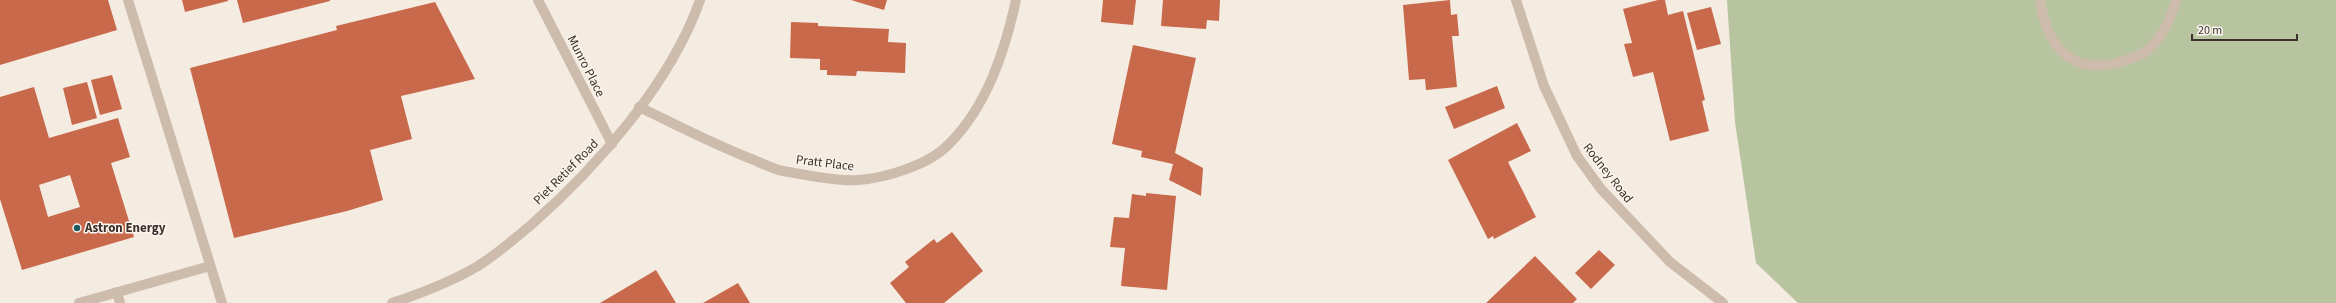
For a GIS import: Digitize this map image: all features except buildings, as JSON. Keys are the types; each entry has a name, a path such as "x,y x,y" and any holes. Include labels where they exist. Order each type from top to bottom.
{"street":[{"path":"128,0 222,303"},
{"name":"Munro Place","path":"538,0 612,144"},
{"name":"Piet Retief Road","path":"392,303 451,281 480,265 553,206 612,144 682,43 700,0"},
{"name":"Pratt Place","path":"639,106 737,154 782,171 857,180 893,174 921,162 948,144 984,96 999,62 1016,0"},
{"name":"Rodney Road","path":"1516,0 1544,86 1576,156 1601,189 1670,262 1723,303"},
{"path":"2040,0 2049,34 2060,51 2073,60 2091,65 2109,65 2127,60 2145,52 2161,34 2176,0"},
{"path":"79,303 210,266"},
{"path":"117,292 120,303"}],"green space":[{"path":"1727,0 2336,0 2336,303 1798,303 1756,263 1735,122"}],"place":[{"name":"Astron Energy","path":"77,228"}]}
